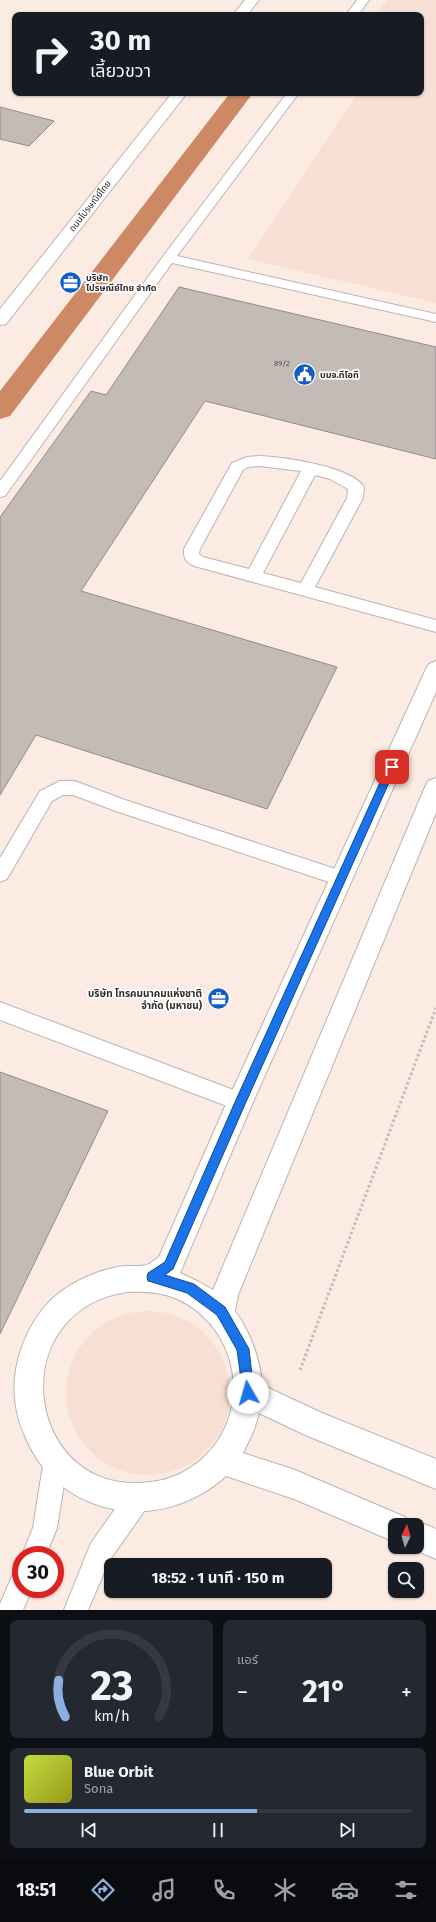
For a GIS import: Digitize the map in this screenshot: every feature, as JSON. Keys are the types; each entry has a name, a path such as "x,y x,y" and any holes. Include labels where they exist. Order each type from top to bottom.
{"street":[{"path":"242,12 252,0"},
{"name":"ถนนไปรษณีย์ไทย","path":"0,320 178,96"},
{"path":"152,1277 169,1266 240,1102 436,670"},
{"path":"221,1311 224,1295 436,787"},
{"path":"152,1277 190,1288 221,1311 243,1349 248,1393 240,1428 222,1460 183,1490 136,1501 92,1492 55,1465 33,1425 29,1380 42,1336 70,1302 109,1281 152,1277"},
{"path":"248,1393 313,1424 436,1474"},
{"path":"222,1460 295,1485 388,1524"},
{"path":"424,1539 436,1544"}],"lane":[{"path":"354,12 363,0"},
{"path":"0,492 169,258 291,96"},
{"path":"169,258 436,318"},
{"path":"306,590 355,498 356,487 349,480 310,469 279,462 246,462 237,467 192,549 191,556 198,561 436,626"},
{"path":"253,576 310,469"},
{"path":"0,874 46,796 60,788 74,788 341,878"},
{"path":"0,1011 240,1102"},
{"path":"38,1546 46,1528 55,1465"},
{"path":"76,1610 100,1552 136,1501"},
{"path":"10,1610 15,1598"}],"path":[{"path":"300,1370 436,1008"}],"shaded area":[{"name":"บริษัท โทรคมนาคมแห่งชาติ จำกัด (มหาชน)","path":"0,0 436,0 436,1610 0,1610"},
{"path":"387,0 436,0 436,303 248,259 356,96 424,96 424,12 378,12"},
{"path":"156,1311 172,1314 187,1320 200,1329 212,1341 221,1354 227,1369 230,1393 229,1409 221,1432 212,1445 200,1457 187,1466 172,1472 156,1475 140,1475 124,1472 102,1462 79,1439 72,1425 67,1409 66,1385 69,1369 79,1347 102,1324 116,1317 132,1312"}],"building":[{"path":"0,107 54,121 29,146 0,139"},
{"path":"179,287 436,347 436,459 205,401 81,591 337,667 267,809 36,735 0,795 0,517 91,391 106,395"},
{"path":"0,1072 108,1111 0,1334"}],"waterway":[{"path":"0,410 240,96"}],"place":[{"name":"บริษัท ไปรษณีย์ไทย จำกัด","path":"70,283"},
{"name":"บมจ.ทีโอที","path":"304,375"},
{"name":"บริษัท โทรคมนาคมแห่งชาติ จำกัด (มหาชน)","path":"218,999"}],"route":[{"path":"248,1393 243,1349 221,1311 190,1288 152,1277 169,1266 240,1102 392,767"}]}
